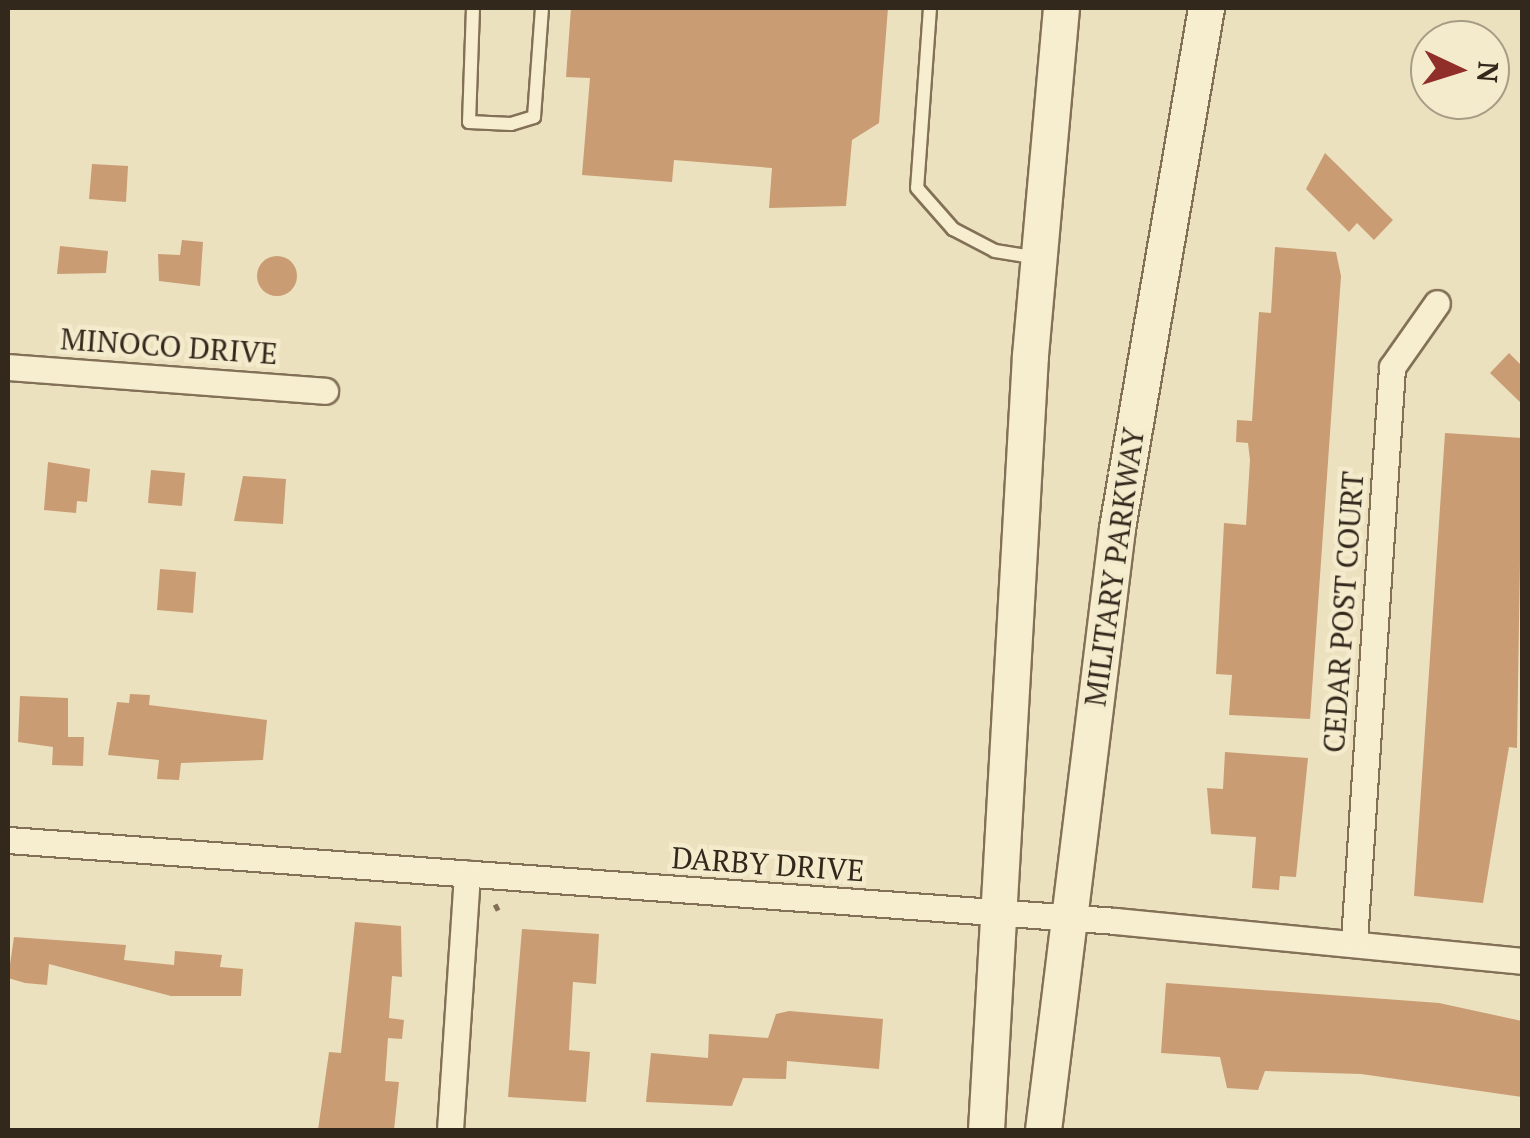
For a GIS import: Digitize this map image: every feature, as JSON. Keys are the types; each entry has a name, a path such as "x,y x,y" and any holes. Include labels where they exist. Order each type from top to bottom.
{"main road":[{"path":"986,1130 1038,258 1061,8"},
{"name":"MILITARY PARKWAY","path":"1043,1130 1065,917 1116,528 1206,8"}],"street":[{"name":"CEDAR POST COURT","path":"1354,940 1392,366 1437,303"},
{"name":"MINOCO DRIVE","path":"8,367 325,390"},
{"name":"DARBY DRIVE","path":"8,840 1354,940 1522,961"},
{"path":"450,1130 467,874"}],"lane":[{"path":"472,8 470,122 512,124 534,117 542,8"},
{"path":"930,8 917,188 954,229 996,252 1038,258"}],"building":[{"path":"571,8 888,8 879,123 852,140 846,206 769,208 772,168 674,160 672,182 582,175 590,78 566,77"},
{"path":"1325,153 1393,220 1374,240 1357,223 1349,232 1306,189"},
{"path":"92,164 128,166 126,202 89,199"},
{"path":"182,240 203,242 200,286 159,281 158,254 180,255"},
{"path":"60,246 108,251 106,273 57,274"},
{"path":"1275,247 1336,252 1341,276 1310,719 1229,715 1232,675 1216,674 1224,523 1246,525 1250,460 1248,443 1236,442 1237,420 1252,421 1259,312 1271,313"},
{"path":"277,256 291,262 297,276 291,290 277,296 263,290 257,276 263,262"},
{"path":"1509,353 1522,366 1522,404 1490,373"},
{"path":"1445,433 1522,438 1517,748 1509,747 1483,903 1414,896"},
{"path":"48,462 90,469 87,502 77,501 76,513 44,510"},
{"path":"151,470 185,473 182,506 148,503"},
{"path":"243,476 286,479 283,524 234,521"},
{"path":"160,569 196,572 193,613 157,610"},
{"path":"130,694 150,695 149,705 267,720 263,760 181,763 179,780 157,779 159,760 108,755 117,702 129,703"},
{"path":"20,696 68,698 68,737 84,737 83,766 52,765 53,747 18,742"},
{"path":"1225,752 1308,758 1296,877 1280,876 1279,890 1252,888 1256,837 1211,834 1207,788 1223,789"},
{"path":"355,922 401,926 402,977 392,976 389,1018 404,1020 402,1039 388,1038 385,1081 399,1082 394,1130 318,1130 329,1052 341,1053"},
{"path":"522,929 599,934 596,984 573,982 569,1050 590,1052 586,1102 508,1097"},
{"path":"14,937 126,945 124,960 174,965 175,951 222,955 220,967 243,969 241,996 171,996 49,964 47,985 25,983 8,978"},
{"path":"1166,983 1439,1003 1522,1021 1522,1097 1361,1074 1265,1071 1258,1090 1227,1088 1220,1057 1161,1053"},
{"path":"789,1011 883,1019 879,1069 787,1061 786,1079 743,1078 732,1106 646,1102 651,1053 708,1058 709,1034 768,1038 776,1014"}]}
